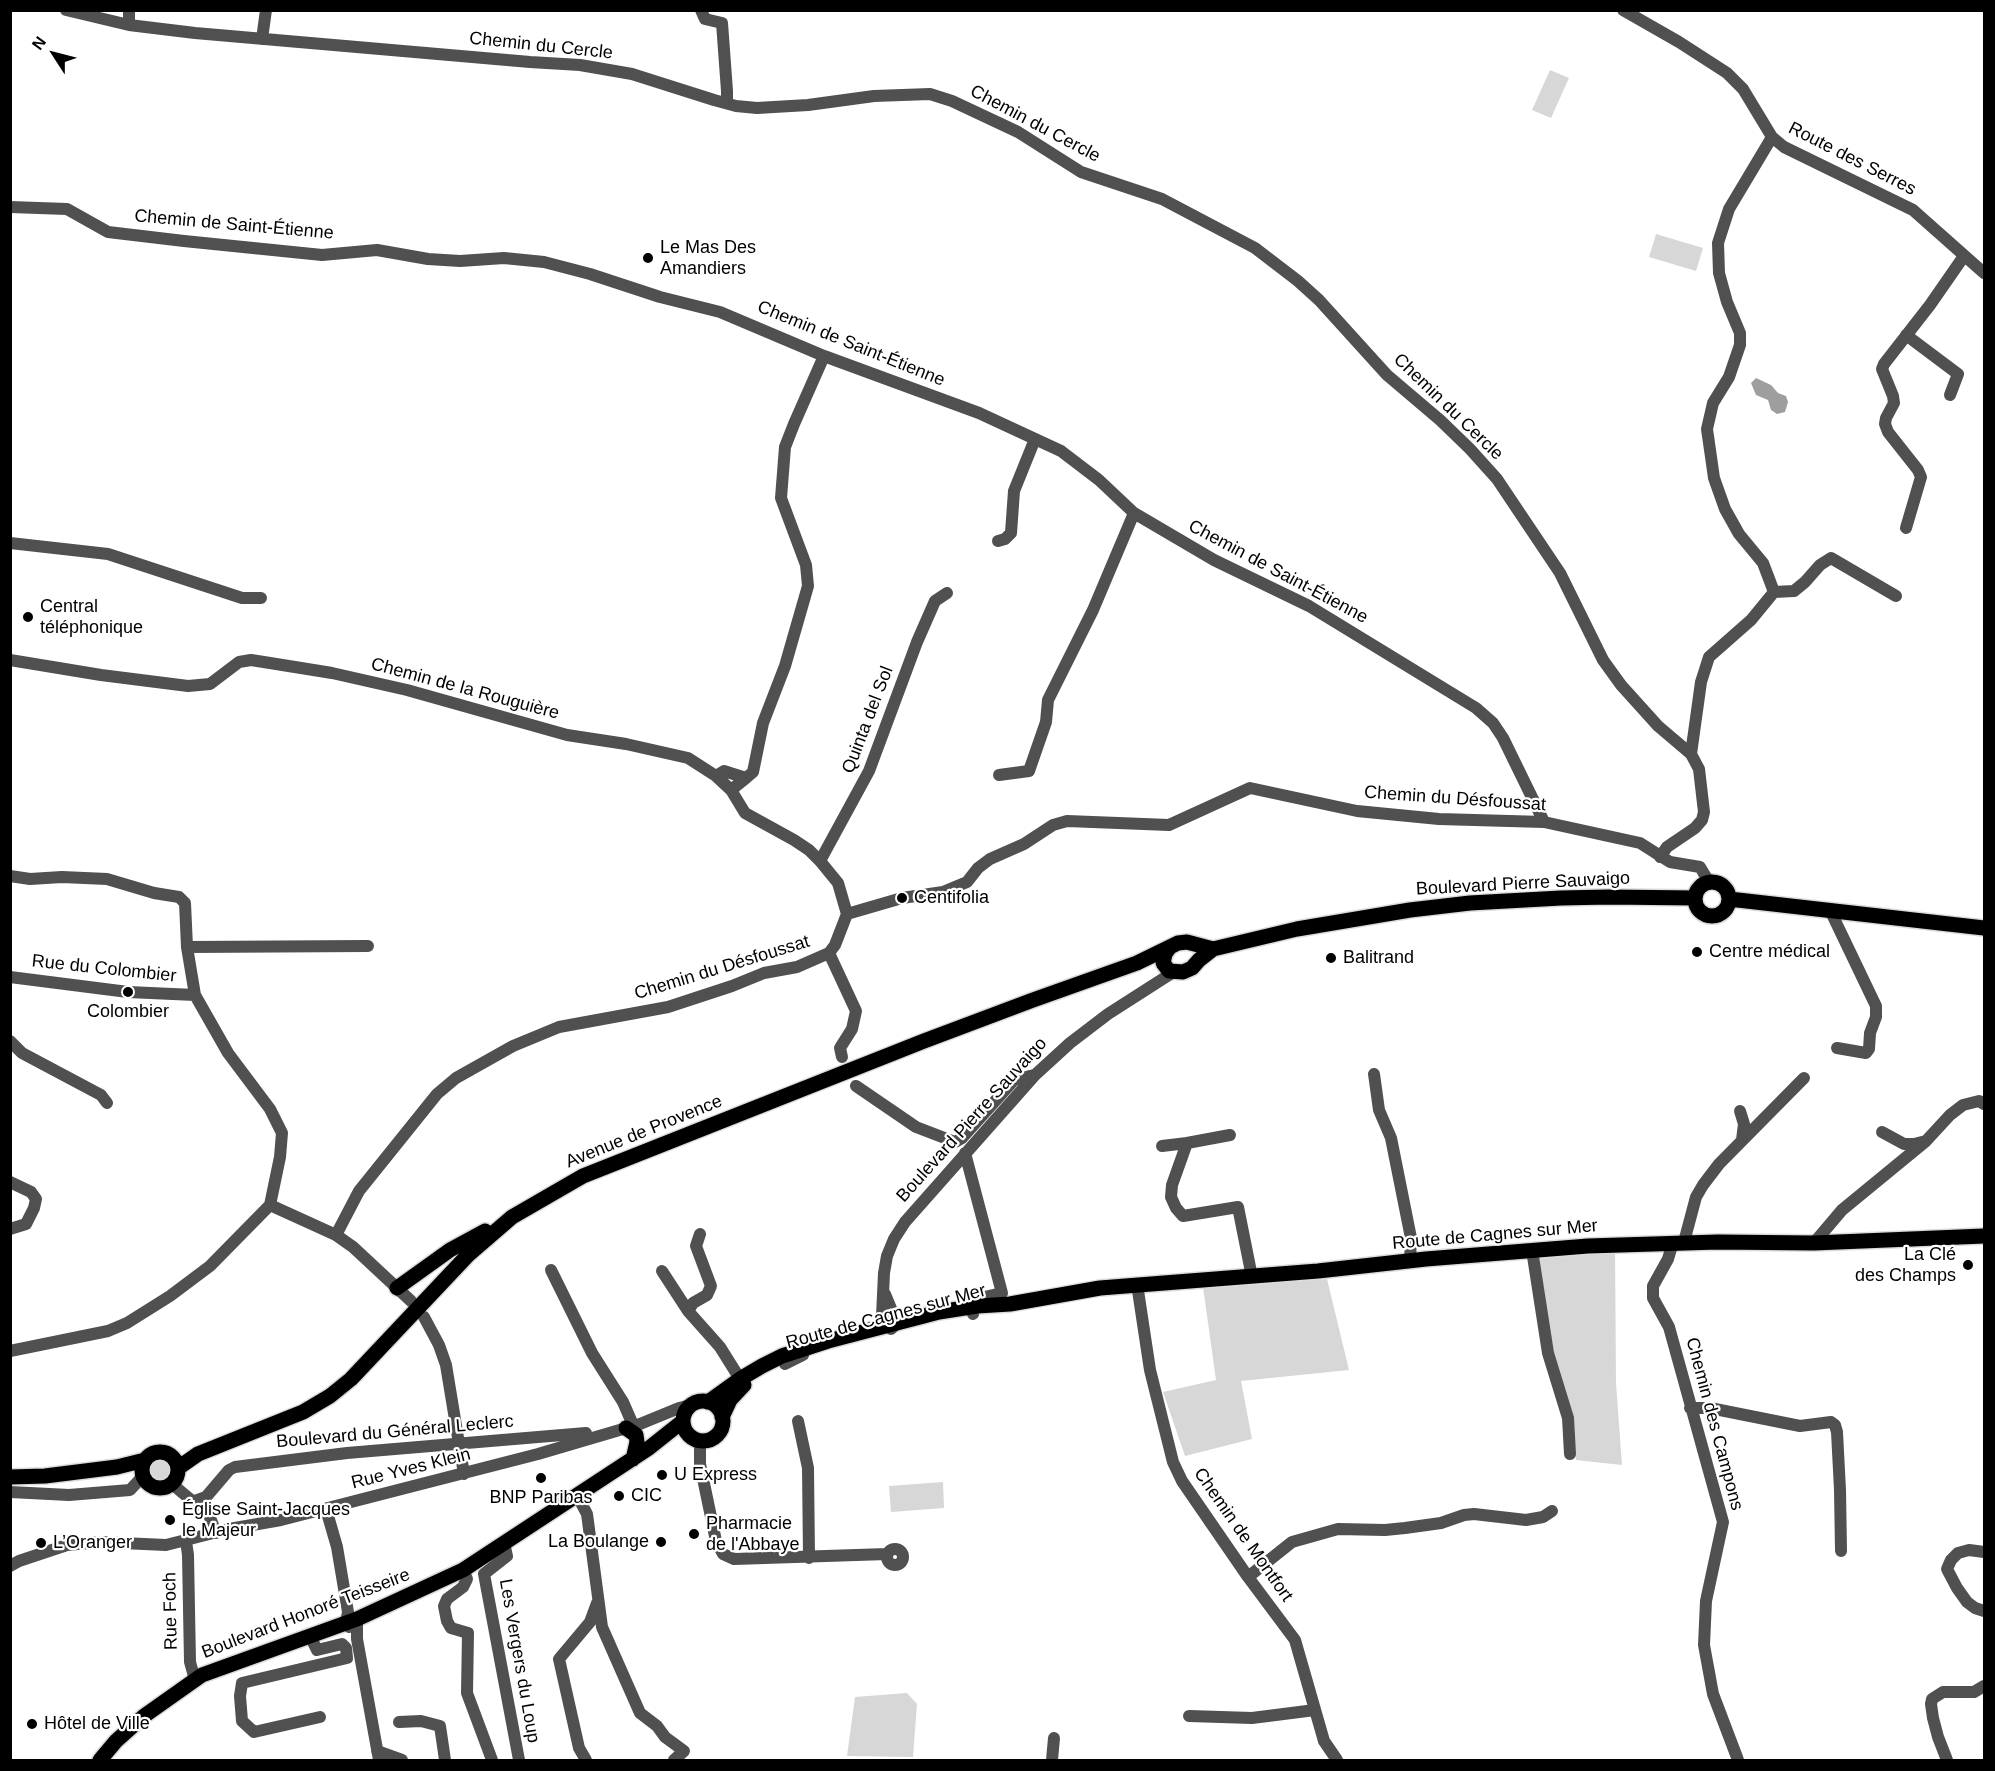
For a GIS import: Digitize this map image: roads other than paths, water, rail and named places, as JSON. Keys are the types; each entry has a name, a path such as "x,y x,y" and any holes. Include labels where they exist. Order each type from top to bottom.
{"main road":[{"path":"1709,882 1721,884 1729,899 1722,913 1712,916 1701,912 1695,903 1699,887 1709,882"},
{"name":"Boulevard Pierre Sauvaigo","path":"1197,952 1308,927 1430,907 1561,898 1695,898"},
{"path":"1729,899 1984,928"},
{"path":"1187,942 1197,952 1192,968 1183,972 1166,971 1165,954 1178,943 1187,942"},
{"name":"Avenue de Provence","path":"175,1462 303,1412 330,1396 351,1380 468,1255 512,1217 583,1176 935,1037 1137,963 1170,948"},
{"name":"Avenue de Provence","path":"1137,963 1166,971"},
{"path":"398,1288 450,1250 512,1217"},
{"name":"Route de Cagnes sur Mer","path":"708,1402 740,1379 791,1353 891,1326 972,1310 1137,1284 1252,1277 1532,1250 1678,1242 1814,1243 1984,1236"},
{"name":"Route de Cagnes sur Mer","path":"722,1417 738,1390 785,1364 944,1322 972,1310"},
{"path":"891,1326 902,1328 933,1320 944,1322"},
{"path":"697,1402 708,1402 720,1410 722,1417 720,1432 708,1441 690,1432 687,1409 697,1402"},
{"path":"624,1428 636,1435 638,1442 633,1459"},
{"name":"Boulevard Honoré Teisseire","path":"100,1761 116,1741 144,1716 202,1675 352,1621 463,1570 659,1442 690,1432"},
{"path":"160,1452 175,1462 176,1479 172,1484 156,1488 150,1485 144,1470 149,1456 160,1452"},
{"path":"10,1477 45,1476 117,1467 144,1470"}],"street":[{"name":"Chemin du Cercle","path":"66,10 129,25 262,39 580,65 632,74 727,103 757,108 808,105 874,96 930,94 952,101 1018,132 1081,172 1162,199 1255,248 1298,281 1319,300 1387,375 1470,448 1497,478 1560,573 1603,660 1621,685 1658,726 1691,754"},
{"path":"129,10 129,25"},
{"path":"262,39 266,10"},
{"path":"701,10 705,19 722,23 727,103"},
{"name":"Route des Serres","path":"1623,10 1727,73 1743,89 1772,137 1784,147 1912,210 1984,273"},
{"path":"1772,137 1729,209 1718,243 1719,273 1727,302 1740,333 1740,345 1730,377 1713,403 1707,429 1714,478 1725,508 1739,534 1763,563 1774,592"},
{"name":"Chemin de Saint-Étienne","path":"10,207 67,209 108,232 184,241 322,255 377,250 460,261 504,258 544,262 660,297 720,312 824,356 979,413 1061,451 1099,480 1134,513 1214,560 1309,606 1476,708 1493,723 1503,738 1544,822"},
{"path":"1906,528 1921,477 1888,432 1885,424 1894,403 1882,369 1964,256"},
{"path":"1906,335 1958,374 1950,395"},
{"path":"730,790 753,772 763,723 784,666 808,586 806,565 781,498 786,447 824,356"},
{"path":"998,541 1005,539 1011,533 1014,491 1035,439"},
{"path":"999,775 1029,771 1046,722 1048,700 1093,610 1134,513"},
{"path":"10,543 108,554 242,598 261,598"},
{"path":"1660,857 1667,847 1695,828 1702,820 1704,812 1699,769 1691,754 1701,682 1709,657 1751,620 1774,592 1794,591 1820,565 1831,558 1896,596"},
{"name":"Quinta del Sol","path":"820,861 869,771 934,601 947,593"},
{"name":"Chemin de la Rouguière","path":"10,660 38,666 188,686 210,684 239,662 251,660 332,673 407,690 567,735 626,744 688,758 716,776 730,790 745,813 794,840 820,861 838,883 847,914"},
{"path":"716,776 724,771 746,778"},
{"name":"Chemin du Désfoussat","path":"336,1235 359,1191 437,1094 456,1078 494,1056 560,1027 668,1007 764,973 797,966 829,953 835,945 847,914 902,898 943,892 967,882 978,868 990,859 1024,844 1053,825 1067,821 1169,825 1250,788 1357,811 1439,819 1544,822 1640,843 1670,862 1700,867 1709,882"},
{"path":"10,876 30,879 62,877 106,879 154,893 178,897 184,903 187,947 195,995 228,1053 270,1109 282,1133 280,1157 270,1205 210,1266 170,1296 128,1323 108,1331 10,1351"},
{"path":"1830,910 1876,1006 1876,1017 1870,1034 1869,1049 1866,1053 1837,1048"},
{"path":"187,947 368,946"},
{"path":"829,953 856,1011 852,1029 840,1048 842,1057"},
{"name":"Boulevard Pierre Sauvaigo","path":"891,1326 882,1316 884,1273 887,1256 904,1222 1035,1075 1070,1043 1166,971"},
{"name":"Rue du Colombier","path":"10,977 128,992 195,995"},
{"path":"10,1041 22,1053 101,1095 107,1103"},
{"path":"1374,1074 1379,1110 1391,1138 1412,1238 1410,1261"},
{"path":"856,1086 916,1126 955,1142 962,1138 1014,1080 1035,1075"},
{"name":"Chemin des Campons","path":"1738,1761 1713,1694 1704,1645 1706,1601 1723,1522 1669,1327 1653,1298 1653,1286 1688,1222 1699,1191 1719,1164 1804,1078"},
{"path":"1814,1243 1842,1210 1926,1141 1950,1115 1963,1105 1978,1101 1984,1104"},
{"path":"1740,1111 1744,1124 1742,1140"},
{"path":"1882,1132 1904,1143 1914,1144 1926,1141"},
{"path":"1162,1146 1230,1135"},
{"path":"1187,1143 1172,1185 1171,1197 1176,1208 1183,1216 1238,1207 1252,1277"},
{"path":"965,1153 1002,1293 971,1300 972,1310"},
{"path":"10,1182 31,1192 36,1199 26,1224 10,1229"},
{"path":"270,1205 336,1235 353,1247 411,1301"},
{"path":"688,1311 693,1303 707,1295 711,1286 696,1246 700,1234"},
{"path":"1532,1250 1548,1353 1568,1419 1570,1454"},
{"path":"551,1270 592,1353 622,1402 624,1428"},
{"path":"662,1271 688,1311 720,1347 740,1379"},
{"name":"Chemin de Montfort","path":"1137,1284 1150,1370 1173,1462 1182,1481 1248,1577 1295,1640 1324,1741 1337,1761"},
{"path":"424,1317 440,1345 446,1365 464,1474"},
{"path":"785,1364 804,1354 885,1333 891,1326"},
{"name":"Boulevard du Général Leclerc","path":"195,1501 206,1497 229,1470 235,1467 347,1453 459,1443 556,1442 624,1428 663,1416 679,1407 691,1405"},
{"path":"1690,1408 1710,1408 1800,1426 1831,1422 1835,1425 1839,1467 1841,1551"},
{"path":"663,1416 677,1418 690,1432 700,1464 716,1541 723,1554 734,1559 887,1554"},
{"path":"798,1421 808,1468 809,1558"},
{"name":"Rue Yves Klein","path":"10,1566 67,1545 100,1542 166,1545 281,1520 464,1474 556,1442"},
{"path":"10,1492 69,1496 130,1491 144,1470"},
{"path":"172,1484 209,1515 216,1533"},
{"path":"577,1495 587,1514 602,1627 640,1713 657,1726 665,1737 684,1751 674,1761"},
{"path":"326,1509 337,1547 348,1612 357,1639 378,1756 402,1761"},
{"path":"1248,1577 1293,1542 1338,1529 1405,1528 1474,1514 1526,1520 1543,1517 1552,1510"},
{"name":"Rue Foch","path":"186,1541 190,1662 195,1680"},
{"name":"Les Vergers du Loup","path":"504,1543 507,1556 484,1575 519,1761"},
{"path":"1984,1552 1969,1550 1958,1553 1951,1560 1947,1569 1967,1602 1974,1608 1984,1611"},
{"path":"463,1570 467,1579 463,1587 447,1599 444,1606 451,1628 468,1633 467,1693 492,1761"},
{"path":"586,1761 579,1748 559,1659 590,1622 597,1602"},
{"path":"310,1636 317,1650 342,1644 346,1648 347,1658 242,1683 240,1696 242,1721 254,1732 320,1717"},
{"path":"1947,1761 1933,1718 1932,1699 1943,1692 1974,1692 1984,1686"},
{"path":"1189,1716 1252,1718 1315,1710"},
{"path":"399,1722 421,1721 440,1726 445,1761"},
{"path":"1052,1761 1054,1738"}],"place":[{"name":"Le Mas Des Amandiers","path":"648,258"},
{"name":"Central téléphonique","path":"28,617"},
{"name":"Centifolia","path":"902,898"},
{"name":"Centre médical","path":"1697,952"},
{"name":"Balitrand","path":"1331,958"},
{"name":"Colombier","path":"128,992"},
{"name":"La Clé des Champs","path":"1968,1265"},
{"name":"U Express","path":"662,1475"},
{"name":"BNP Paribas","path":"541,1478"},
{"name":"CIC","path":"619,1496"},
{"name":"Église Saint-Jacques le Majeur","path":"170,1520"},
{"name":"Pharmacie de l'Abbaye","path":"694,1534"},
{"name":"La Boulange","path":"661,1542"},
{"name":"L’Oranger","path":"41,1543"},
{"name":"Hôtel de Ville","path":"32,1724"}]}
